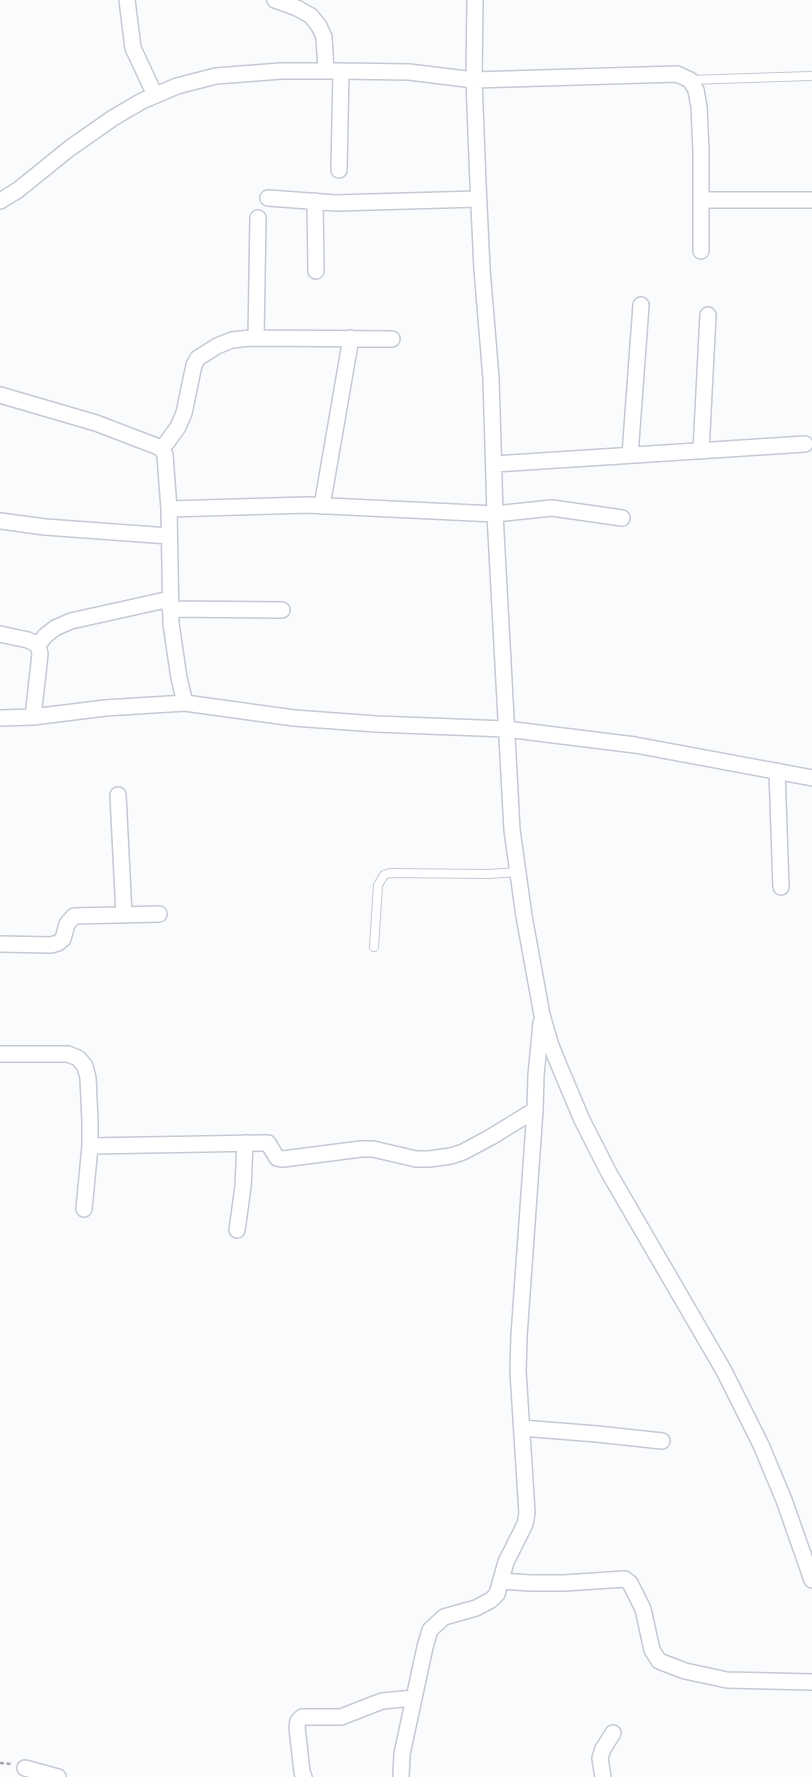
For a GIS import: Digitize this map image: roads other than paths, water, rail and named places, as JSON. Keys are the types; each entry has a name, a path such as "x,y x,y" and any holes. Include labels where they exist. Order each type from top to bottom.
{"street":[{"path":"127,0 133,48 156,95"},
{"path":"275,0 297,8 311,16 319,26 324,38 334,71 340,170"},
{"path":"476,0 474,80 478,199 491,378 495,514 512,830 524,916 542,1015 550,1043 582,1120 610,1173 724,1371 761,1445 784,1500 812,1580"},
{"path":"0,201 18,190 70,148 113,118 177,86 216,76 281,71 409,72 474,80 677,74 690,80 696,90 699,107 701,250"},
{"path":"268,198 360,202 478,199"},
{"path":"701,200 812,200"},
{"path":"315,201 316,271"},
{"path":"256,338 258,218"},
{"path":"630,455 641,305"},
{"path":"701,450 708,315"},
{"path":"162,450 178,427 184,413 191,374 198,358 217,346 232,340 256,338 392,339"},
{"path":"322,506 351,338"},
{"path":"0,395 96,423 162,450 167,465 170,604 179,678 185,703"},
{"path":"495,464 805,444"},
{"path":"169,509 322,506 495,514 552,508 622,518"},
{"path":"0,521 79,530 169,536"},
{"path":"38,646 45,636 55,628 70,621 170,604 282,610"},
{"path":"0,634 28,640 38,646 40,654 33,716"},
{"path":"0,718 185,703 294,718 376,724 506,729 635,745 812,778"},
{"path":"777,771 781,887"},
{"path":"118,794 124,915"},
{"path":"0,944 58,943 63,939 67,924 74,916 159,914"},
{"path":"401,1777 402,1754 430,1630 444,1617 476,1608 497,1594 506,1562 525,1524 527,1513 518,1371 519,1336 536,1075 542,1015"},
{"path":"0,1054 59,1052 78,1058 85,1066 88,1078 90,1146 84,1209"},
{"path":"90,1146 268,1143 277,1158 284,1159 361,1149 373,1149 416,1159 440,1158 463,1152 535,1110"},
{"path":"237,1230 243,1187 245,1143"},
{"path":"522,1428 662,1441"},
{"path":"501,1581 564,1583 625,1579 630,1583 643,1609 652,1650 654,1656 659,1660 685,1671 727,1680 812,1682"},
{"path":"304,1777 297,1727 298,1720 302,1717 341,1717 382,1701 414,1698"},
{"path":"603,1777 600,1758 613,1733"},
{"path":"25,1768 58,1777"}],"lane":[{"path":"690,80 810,76"},
{"path":"374,947 378,885 384,875 390,873 490,874 518,872"}]}
